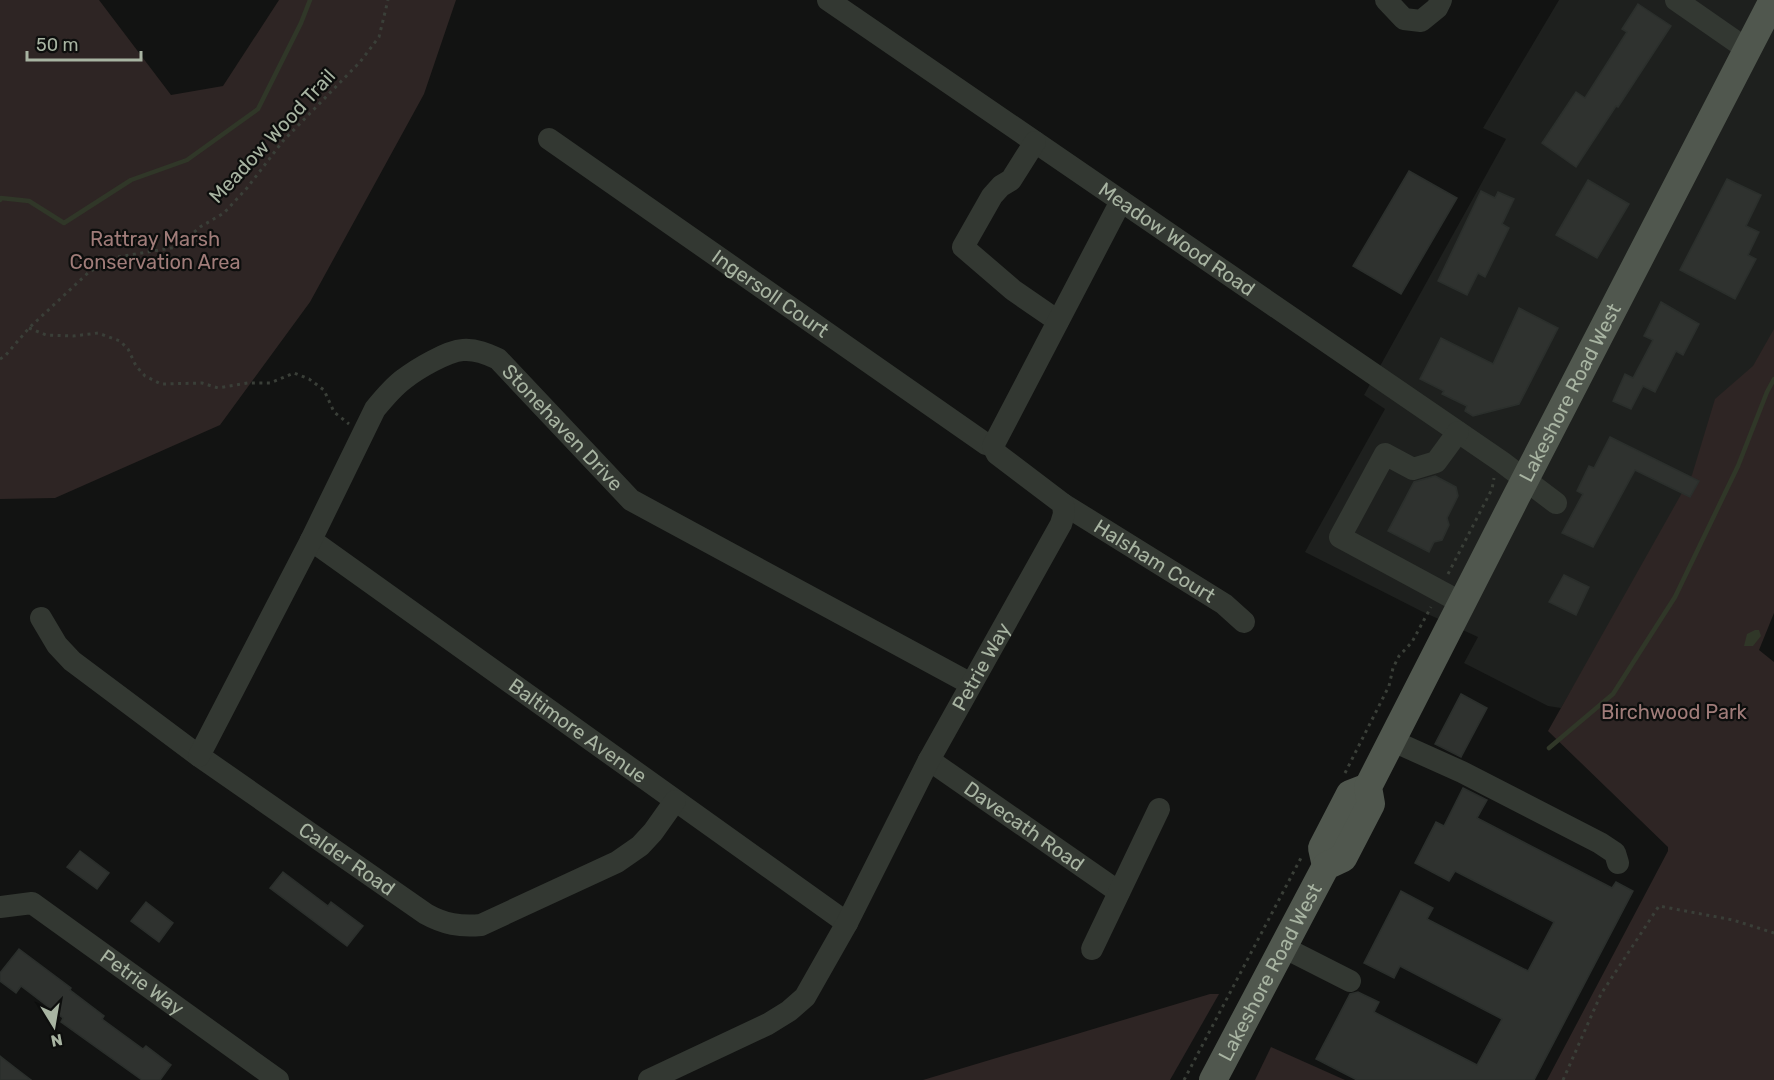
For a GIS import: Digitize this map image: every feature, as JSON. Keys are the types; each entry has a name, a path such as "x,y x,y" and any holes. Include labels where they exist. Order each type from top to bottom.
{"main road":[{"name":"Lakeshore Road West","path":"1213,1080 1326,866 1343,858 1371,804 1368,787 1773,0"}],"street":[{"name":"Meadow Wood Road","path":"828,0 1458,432 1556,503"},
{"path":"1386,0 1404,19 1421,21 1437,8 1441,0"},
{"path":"1676,0 1748,50"},
{"name":"Ingersoll Court","path":"549,139 986,444 993,446"},
{"path":"1035,142 1011,180 1001,186 992,196 963,247 1013,290 1058,321"},
{"path":"1063,504 997,454 993,446 1121,201"},
{"name":"Stonehaven Drive","path":"199,756 311,540 375,409 405,378 447,355 462,350 480,351 498,359 631,500 971,684"},
{"path":"1458,432 1436,462 1413,469 1385,454 1340,537 1462,603"},
{"name":"Petrie Way","path":"649,1080 768,1024 789,1011 805,997 847,922 929,760 1061,524 1064,514 1063,504"},
{"name":"Halsham Court","path":"1063,504 1224,604 1244,622"},
{"name":"Baltimore Avenue","path":"311,540 847,922"},
{"name":"Calder Road","path":"41,618 57,645 72,661 199,756 438,921 460,927 481,925 617,862 640,846 675,801"},
{"path":"1393,741 1460,778 1610,848 1618,863"},
{"name":"Davecath Road","path":"929,760 1119,892"},
{"path":"1092,949 1159,809"},
{"name":"Petrie Way","path":"0,907 32,903 278,1080"},
{"path":"1283,947 1350,981"}],"path":[{"name":"Meadow Wood Trail","path":"0,359 29,328 89,272 118,257 177,247 200,227 224,213 247,189 283,141 360,62 379,37 388,0"},
{"path":"29,328 46,335 73,336 98,333 120,341 128,349 136,366 145,376 160,384 202,383 218,388 248,383 270,383 294,373 309,379 324,390 334,412 364,435"},
{"path":"1563,1080 1601,994 1659,906 1733,920 1774,933"}],"shaded area":[{"path":"1559,0 1774,0 1774,348 1561,708 1548,706 1464,663 1478,637 1421,611 1305,552 1385,409 1364,395 1506,139 1483,128"},
{"path":"1759,630 1761,636 1753,646 1744,646 1747,634"}],"green space":[{"name":"Rattray Marsh Conservation Area","path":"0,0 99,0 171,95 223,86 279,0 456,0 424,94 310,302 220,425 55,498 0,499"},
{"name":"Birchwood Park","path":"1774,329 1774,613 1759,650 1774,662 1774,1080 1547,1080 1668,851 1668,847 1548,731 1692,475 1715,399 1753,366"},
{"path":"1210,994 1219,994 1170,1080 923,1080"},
{"path":"1271,1047 1345,1080 1255,1080"}],"building":[{"path":"1638,4 1671,26 1576,167 1542,143 1576,92 1585,98 1627,32 1622,29"},
{"path":"1409,171 1457,198 1401,294 1353,266"},
{"path":"1727,179 1761,195 1746,226 1759,232 1748,255 1756,259 1735,299 1680,270"},
{"path":"1588,180 1629,204 1597,258 1556,235"},
{"path":"1481,191 1495,198 1498,192 1514,199 1502,224 1509,228 1485,277 1478,273 1467,295 1438,281"},
{"path":"1661,302 1699,324 1683,355 1676,351 1655,392 1643,386 1631,409 1613,401 1625,374 1633,378 1653,340 1644,336"},
{"path":"1519,308 1558,328 1519,404 1473,416 1465,411 1467,406 1442,394 1444,391 1420,379 1441,338 1493,364"},
{"path":"1610,437 1699,481 1690,497 1635,470 1593,547 1562,533 1583,494 1577,491 1589,466 1594,468"},
{"path":"1435,476 1456,487 1458,496 1447,518 1449,525 1442,540 1434,542 1429,552 1388,531 1414,482"},
{"path":"1564,575 1589,587 1576,615 1549,602"},
{"path":"1461,694 1487,708 1461,757 1435,744"},
{"path":"1463,788 1487,800 1477,818 1612,888 1616,882 1633,891 1534,1080 1357,1080 1316,1059 1350,994 1358,992 1379,1002 1374,1012 1477,1065 1502,1019 1400,966 1394,978 1364,963 1401,891 1433,908 1427,919 1528,971 1554,922 1455,871 1449,881 1415,863 1436,822 1444,826"},
{"path":"80,851 109,873 97,889 67,867"},
{"path":"283,872 328,906 331,902 363,926 347,946 270,888"},
{"path":"146,902 173,923 159,942 131,921"},
{"path":"19,949 71,988 70,990 104,1016 102,1019 143,1049 146,1046 171,1065 160,1080 142,1080 61,1022 63,1018 21,986 16,993 0,981 0,973"},
{"path":"0,1056 18,1070 31,1080 0,1080"}],"waterway":[{"path":"0,200 1,198 29,201 64,223 131,180 187,160 258,109 310,0"},
{"path":"1549,748 1613,694 1675,597 1738,466 1774,379"}]}
